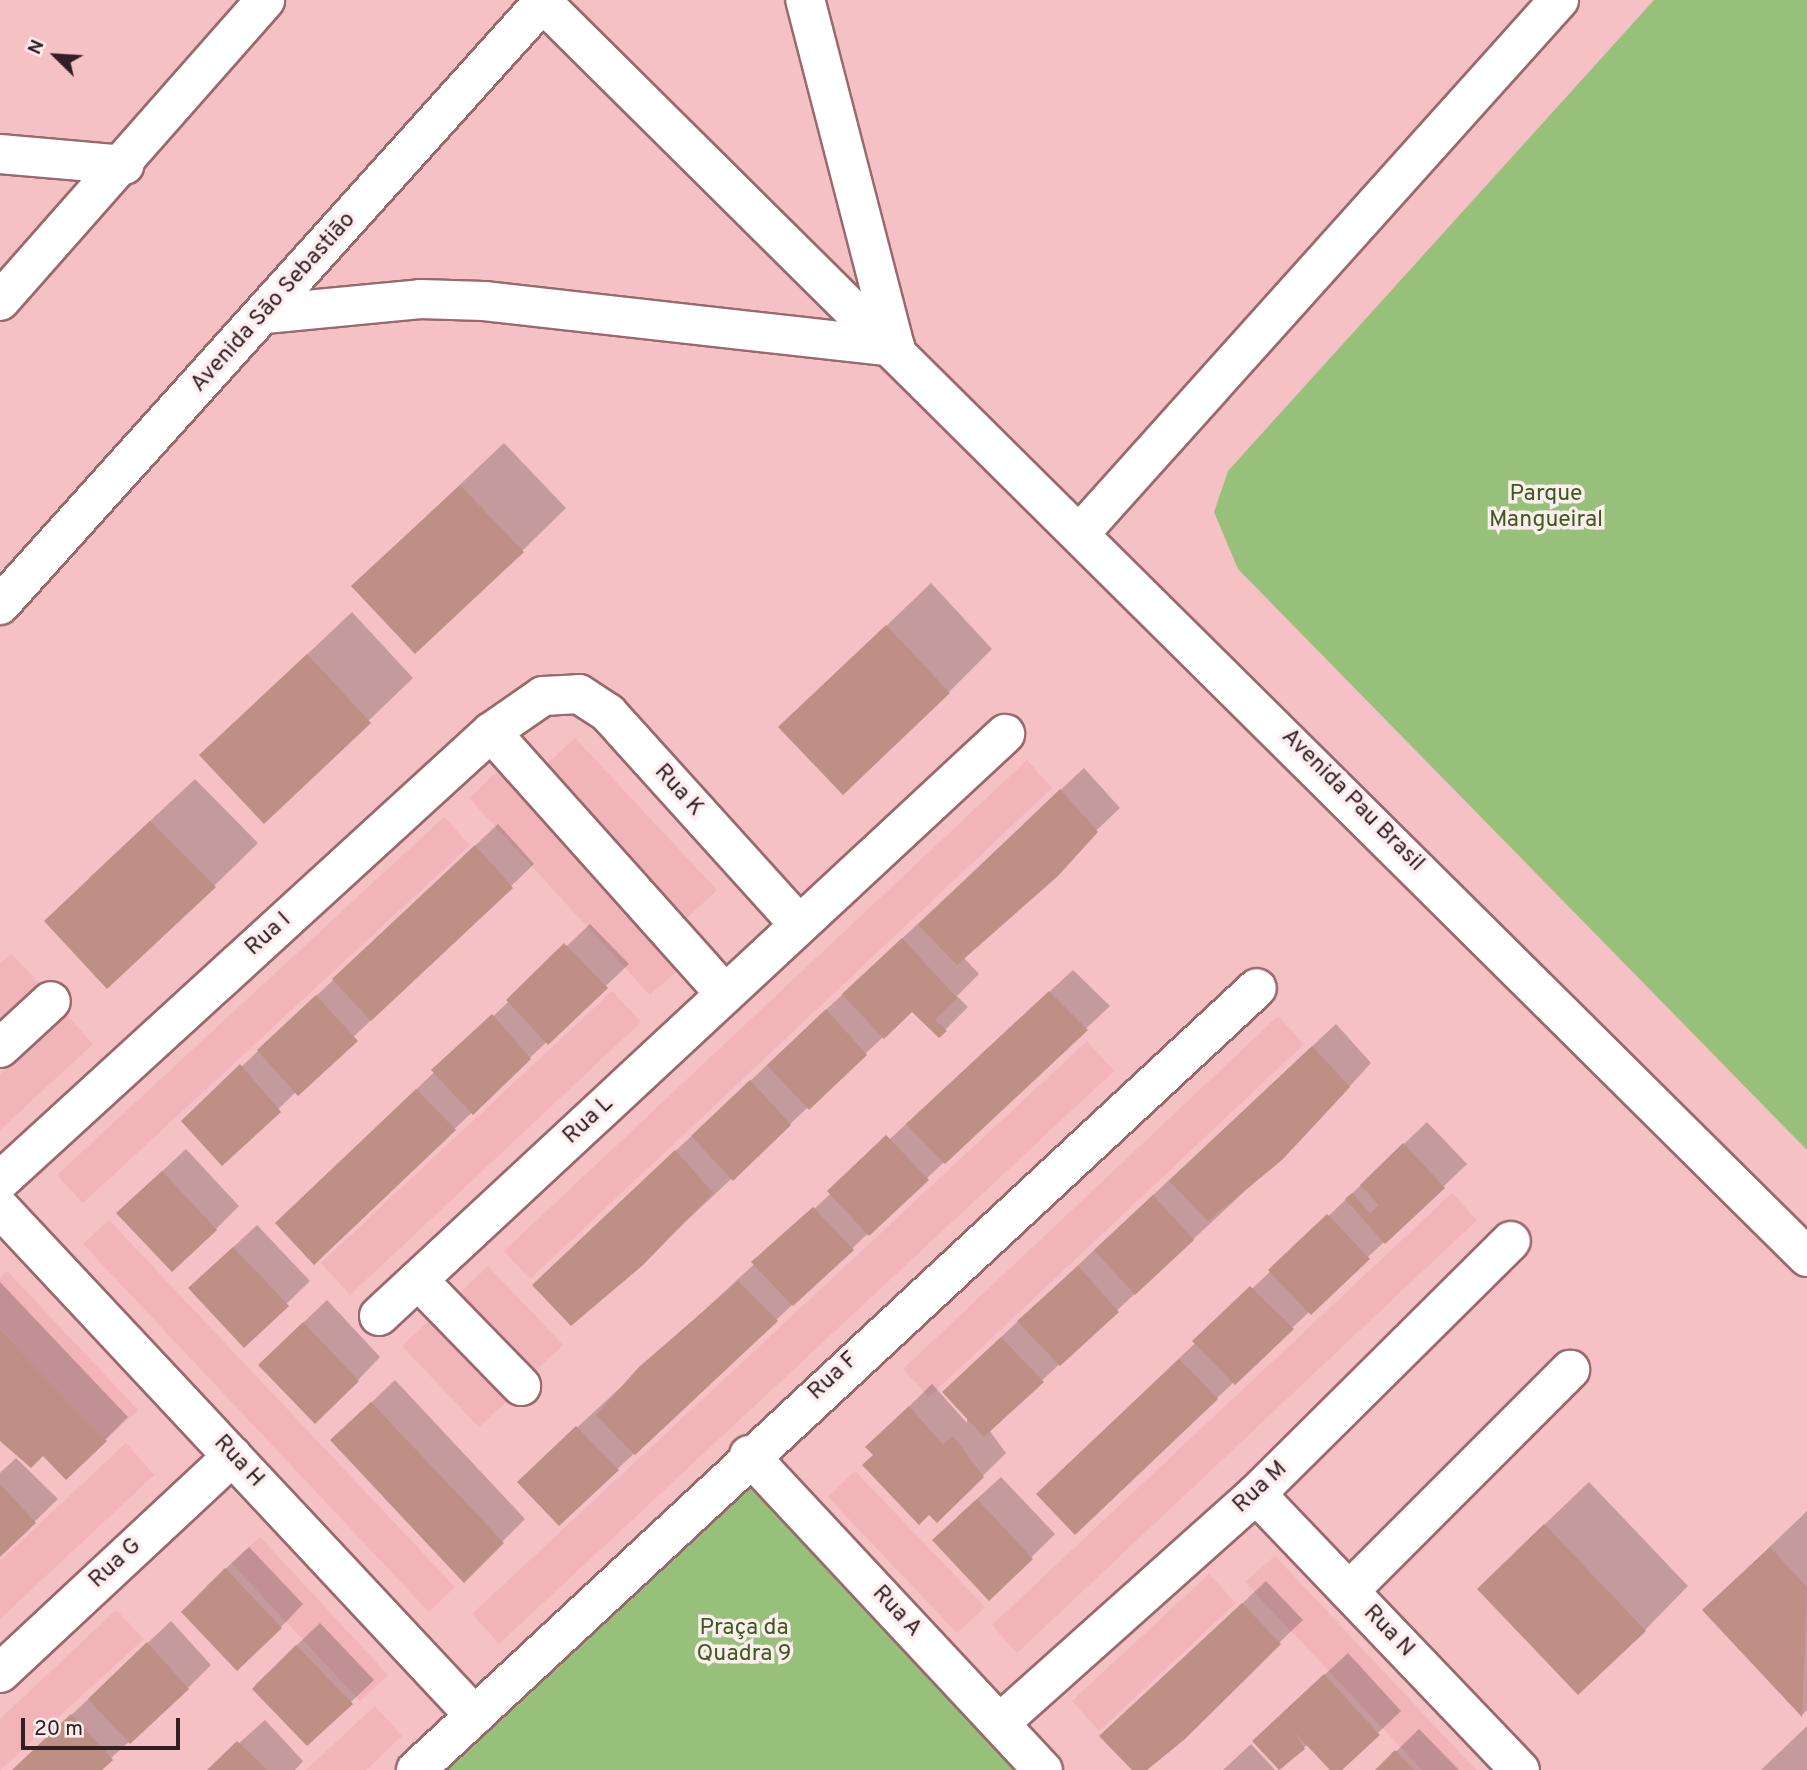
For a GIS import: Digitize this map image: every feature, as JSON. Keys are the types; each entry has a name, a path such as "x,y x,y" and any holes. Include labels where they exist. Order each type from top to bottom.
{"street":[{"path":"0,301 125,165 265,0"},
{"path":"265,314 420,299 484,301 895,347 804,0"},
{"path":"1082,531 1559,0"},
{"name":"Avenida Pau Brasil","path":"543,1 1082,531 1807,1257"},
{"name":"Avenida São Sebastião","path":"0,605 265,314 543,1"},
{"path":"0,154 125,165"},
{"name":"Rua K","path":"543,696 579,694 608,713 797,922"},
{"name":"Rua I","path":"0,1181 491,732 543,696"},
{"path":"491,732 725,994"},
{"name":"Rua L","path":"379,1316 725,994 797,922 1004,734"},
{"name":"Rua F","path":"416,1770 749,1455 1257,988"},
{"path":"0,1048 51,1001"},
{"name":"Rua H","path":"0,1208 475,1716"},
{"name":"Rua M","path":"1000,1723 1256,1494 1511,1241"},
{"path":"418,1280 520,1386"},
{"path":"1349,1591 1570,1370"},
{"name":"Rua G","path":"0,1673 233,1455"},
{"name":"Rua A","path":"749,1455 1043,1770"},
{"name":"Rua N","path":"1256,1494 1520,1770"}],"shaded area":[{"path":"575,738 717,890 687,918 546,765"},
{"path":"1027,760 1052,788 530,1279 504,1251"},
{"path":"499,770 681,967 650,995 469,798"},
{"path":"444,817 470,845 83,1203 57,1175"},
{"path":"11,954 39,983 0,1019 0,964"},
{"path":"612,991 641,1022 350,1295 321,1263"},
{"path":"65,1013 93,1044 0,1130 0,1074"},
{"path":"1278,1016 1304,1044 929,1397 903,1369"},
{"path":"1087,1041 1114,1071 499,1644 472,1614"},
{"path":"1452,1193 1477,1220 1017,1653 992,1625"},
{"path":"109,1220 455,1587 429,1612 83,1244"},
{"path":"488,1266 563,1345 534,1372 459,1294"},
{"path":"7,1271 138,1410 106,1440 0,1328 0,1278"},
{"path":"430,1320 507,1401 479,1427 402,1346"},
{"path":"126,1443 154,1475 0,1619 0,1561"},
{"path":"855,1471 985,1607 957,1633 828,1497"},
{"path":"260,1537 388,1675 360,1701 231,1563"},
{"path":"1275,1556 1476,1770 1422,1770 1245,1582"},
{"path":"1209,1574 1236,1603 1099,1731 1072,1701"},
{"path":"116,1610 144,1639 0,1770 0,1719"},
{"path":"375,1706 402,1736 366,1770 306,1770"}],"green space":[{"name":"Parque Mangueiral","path":"1654,0 1807,0 1807,1150 1238,569 1214,512 1228,471"},
{"name":"Praça da Quadra 9","path":"749,1460 1036,1770 420,1770"}],"building":[{"path":"460,485 524,552 415,654 351,586"},
{"path":"886,625 950,693 843,795 778,727"},
{"path":"307,654 371,723 264,824 199,755"},
{"path":"1060,789 1098,832 1058,876 957,965 918,925"},
{"path":"150,821 216,887 107,989 44,921"},
{"path":"475,845 513,888 371,1021 332,979"},
{"path":"902,938 957,998 935,1020 947,1031 939,1038 912,1012 884,1039 842,994"},
{"path":"564,943 608,988 548,1045 506,1000"},
{"path":"1049,991 1088,1030 945,1164 906,1124"},
{"path":"316,995 358,1041 298,1096 257,1050"},
{"path":"826,1009 867,1055 809,1110 767,1065"},
{"path":"492,1014 531,1059 473,1115 431,1070"},
{"path":"1312,1046 1350,1087 1282,1160 1208,1221 1169,1181"},
{"path":"240,1064 281,1112 222,1166 181,1121"},
{"path":"750,1080 791,1125 733,1181 691,1136"},
{"path":"416,1089 456,1130 314,1265 275,1223"},
{"path":"886,1135 929,1180 869,1236 827,1191"},
{"path":"1403,1143 1445,1188 1385,1244 1345,1199 1352,1193 1370,1213 1379,1205 1360,1185"},
{"path":"675,1150 713,1193 643,1265 571,1326 532,1285"},
{"path":"162,1171 217,1230 172,1272 116,1213"},
{"path":"1153,1195 1194,1240 1135,1295 1094,1250"},
{"path":"813,1207 854,1250 793,1306 751,1262"},
{"path":"1327,1214 1370,1259 1311,1315 1268,1270"},
{"path":"233,1247 289,1306 244,1348 188,1288"},
{"path":"1078,1266 1119,1312 1060,1366 1017,1321"},
{"path":"738,1281 778,1321 635,1455 596,1415 639,1367"},
{"path":"1250,1286 1294,1329 1235,1385 1192,1341"},
{"path":"303,1322 359,1381 315,1424 258,1365"},
{"path":"0,1329 107,1441 66,1480 43,1456 31,1468 0,1441"},
{"path":"1001,1337 1044,1382 984,1437 942,1392"},
{"path":"1179,1359 1218,1399 1075,1535 1036,1494"},
{"path":"371,1402 504,1543 464,1583 330,1440"},
{"path":"909,1406 943,1445 953,1436 984,1477 937,1523 929,1515 919,1525 862,1465 873,1455 865,1447"},
{"path":"576,1426 619,1470 559,1526 517,1482"},
{"path":"0,1484 36,1523 0,1557"},
{"path":"977,1499 1033,1559 989,1601 932,1540"},
{"path":"1544,1524 1646,1631 1578,1695 1477,1589"},
{"path":"1770,1547 1807,1587 1802,1717 1702,1610"},
{"path":"225,1568 282,1628 237,1671 181,1612"},
{"path":"1242,1603 1281,1644 1185,1739 1147,1770 1132,1770 1099,1736"},
{"path":"147,1642 189,1689 130,1744 88,1699"},
{"path":"296,1645 353,1704 307,1746 252,1689"},
{"path":"1324,1674 1380,1735 1342,1770 1330,1770 1293,1731 1305,1749 1279,1770 1252,1741"},
{"path":"71,1714 113,1760 102,1770 12,1770"},
{"path":"237,1741 267,1770 207,1770"},
{"path":"1395,1750 1414,1770 1375,1770"}]}
